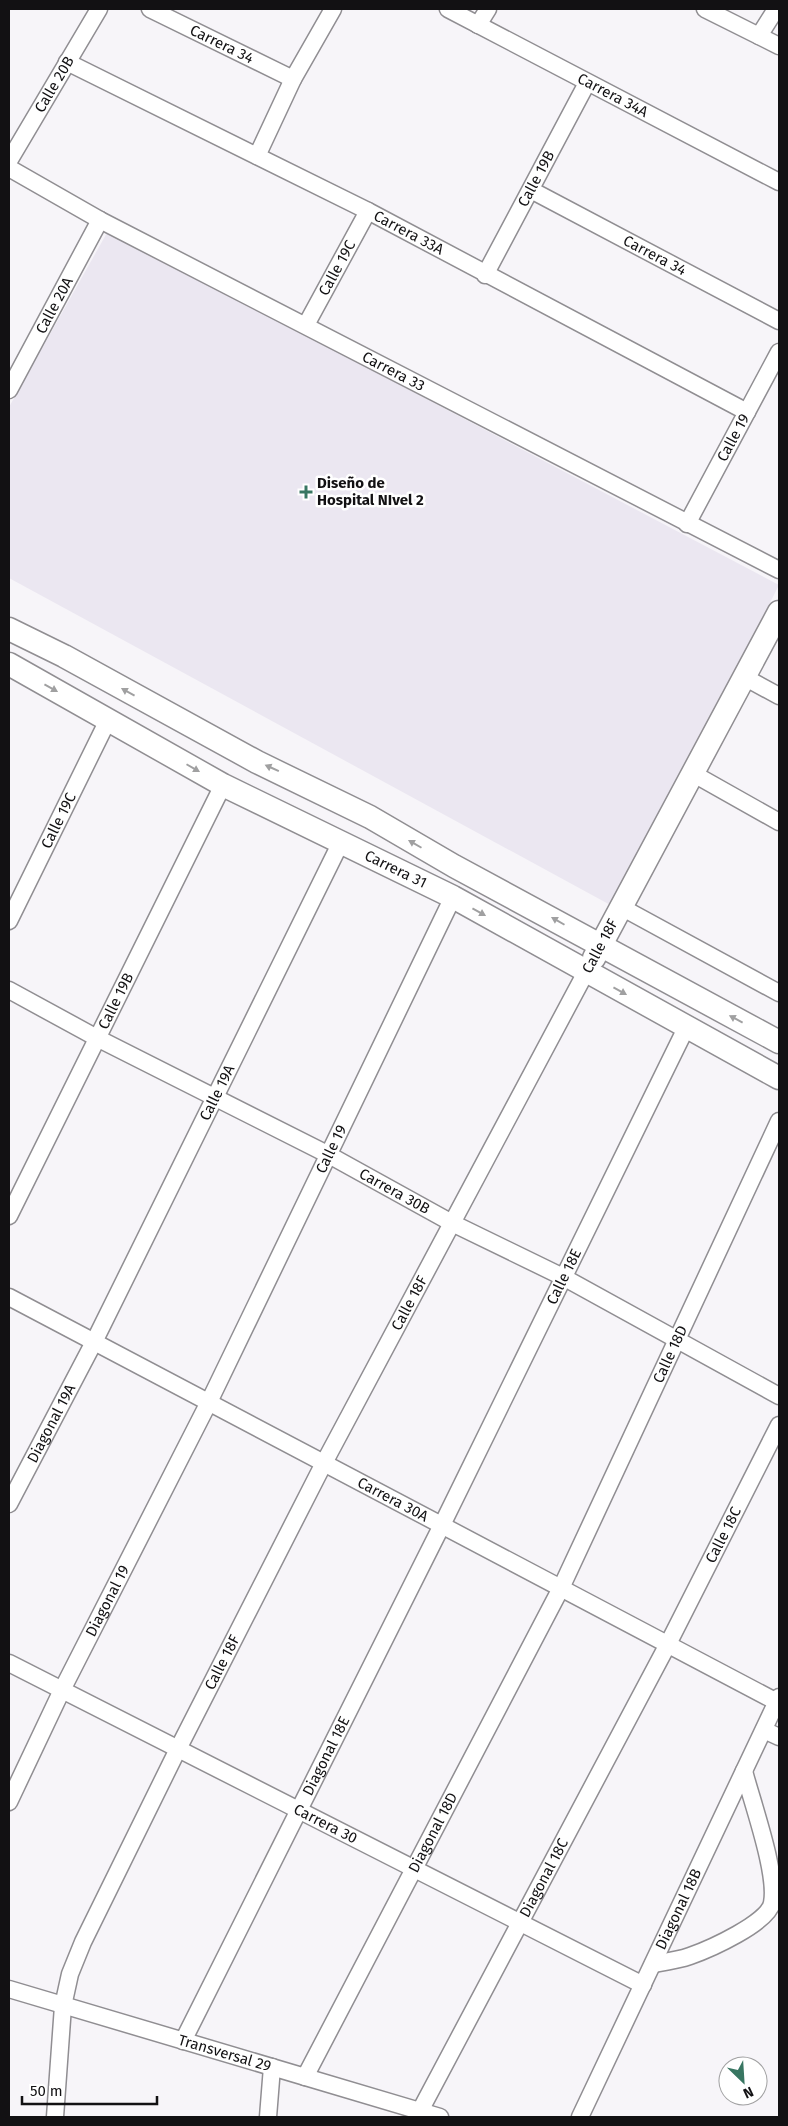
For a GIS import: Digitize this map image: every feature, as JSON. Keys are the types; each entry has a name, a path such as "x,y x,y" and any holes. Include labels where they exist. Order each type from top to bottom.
{"main road":[{"name":"Calle 18F","path":"586,972 779,612"},
{"name":"Carrera 31","path":"9,629 64,656 257,762 355,810 779,1042"},
{"name":"Carrera 31","path":"9,664 223,785 453,897 779,1078"}],"street":[{"name":"Calle 20B","path":"9,161 98,9"},
{"name":"Carrera 34","path":"150,9 293,80"},
{"path":"257,156 293,80 333,9"},
{"name":"Carrera 34A","path":"448,9 779,182"},
{"path":"478,25 488,9"},
{"path":"705,9 779,46"},
{"path":"759,36 776,9"},
{"name":"Carrera 33A","path":"67,62 368,211 747,412"},
{"name":"Calle 19B","path":"486,275 587,83"},
{"name":"Carrera 33","path":"9,168 100,220 779,570"},
{"name":"Carrera 34","path":"531,190 779,321"},
{"name":"Calle 19C","path":"306,325 368,211"},
{"name":"Calle 20A","path":"9,390 100,220"},
{"name":"Calle 19","path":"687,524 779,352"},
{"path":"744,676 779,696"},
{"name":"Calle 19C","path":"9,921 108,720"},
{"path":"692,773 779,822"},
{"name":"Calle 19B","path":"9,1216 223,785"},
{"name":"Calle 19A","path":"94,1342 341,842"},
{"name":"Calle 19","path":"209,1402 453,897"},
{"path":"621,907 779,993"},
{"name":"Calle 18F","path":"63,2006 70,1974 82,1942 178,1749 324,1463 586,972"},
{"name":"Carrera 30B","path":"9,990 97,1038 329,1155 452,1223 563,1277 779,1396"},
{"name":"Calle 18E","path":"442,1525 686,1028"},
{"name":"Calle 18D","path":"561,1588 779,1121"},
{"name":"Carrera 30A","path":"9,1297 561,1588 778,1700"},
{"name":"Diagonal 19A","path":"9,1504 94,1342"},
{"name":"Diagonal 19","path":"9,1802 62,1690 209,1402"},
{"name":"Calle 18C","path":"668,1644 779,1425"},
{"name":"Diagonal 18E","path":"183,2041 442,1525"},
{"name":"Diagonal 18D","path":"305,2077 561,1588"},
{"name":"Diagonal 18C","path":"420,2111 668,1644"},
{"name":"Carrera 30","path":"9,1662 643,1985"},
{"name":"Diagonal 18B","path":"580,2117 778,1700"},
{"path":"764,1730 779,1737"},
{"path":"653,1964 690,1956 724,1940 761,1920 772,1904 773,1882 744,1771"},
{"name":"Transversal 29","path":"9,1990 440,2117"},
{"path":"55,2117 63,2006"},
{"path":"268,2117 272,2067"}],"shaded area":[{"name":"Diseño de Hospital NIvel 2","path":"108,231 779,585 614,907 9,578 9,407"}],"place":[{"name":"Diseño de Hospital NIvel 2","path":"306,492"}]}
